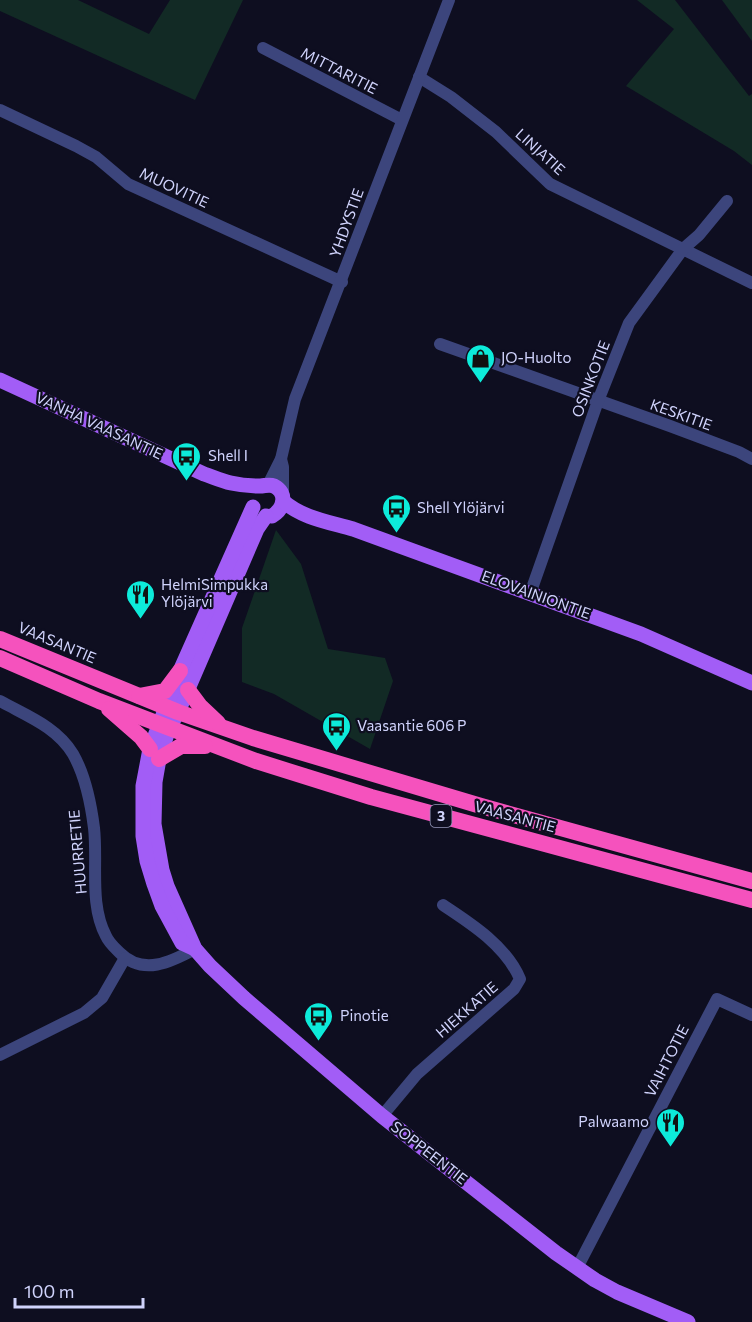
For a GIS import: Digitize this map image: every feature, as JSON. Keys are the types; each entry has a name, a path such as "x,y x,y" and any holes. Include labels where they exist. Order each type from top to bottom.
{"highway":[{"name":"VAASANTIE","path":"0,639 172,710 225,729 470,802 752,881"},
{"name":"VAASANTIE","path":"0,658 99,701 220,748 371,797 752,900"},
{"path":"139,696 165,691 180,671"},
{"path":"188,690 200,706 225,729"},
{"path":"99,701 132,728 154,754 181,746 220,748"}],"main road":[{"name":"VANHA VAASANTIE","path":"0,380 190,467 231,483 264,485"},
{"name":"VANHA VAASANTIE","path":"231,483 252,503"},
{"path":"264,485 276,487 283,498 281,509 269,516 256,529 188,690 172,710 180,671 252,503 254,492 264,485"},
{"name":"ELOVAINIONTIE","path":"283,498 289,506 315,519 363,532 641,634 752,683"},
{"path":"252,503 258,513 269,516"},
{"name":"ELOVAINIONTIE","path":"269,516 315,519"},
{"name":"SOPPEENTIE","path":"172,710 154,754 154,824 162,870 174,904 192,938 195,949 244,998 382,1116 519,1225 577,1268 617,1292 666,1319 688,1322"}],"street":[{"name":"YHDYSTIE","path":"264,485 281,459 295,399 449,0"},
{"name":"MITTARITIE","path":"262,48 402,120"},
{"name":"LINJATIE","path":"419,77 496,132 550,184 752,283"},
{"name":"MUOVITIE","path":"0,110 96,157 128,184 342,282"},
{"name":"OSINKOTIE","path":"530,594 628,323 683,249 699,235 727,201"},
{"name":"KESKITIE","path":"440,344 739,452 752,459"},
{"name":"YHDYSTIE","path":"281,459 283,498"},
{"name":"HUURRETIE","path":"0,701 51,729 61,737 74,756 86,791 94,827 95,877 101,925 106,938 125,958"},
{"name":"HIEKKATIE","path":"382,1116 417,1074 513,989 520,979 514,964 498,948 467,921 443,905"},
{"path":"0,1055 84,1013 102,998 125,958 135,964 160,965 195,949"},
{"name":"VAIHTOTIE","path":"577,1268 717,999 752,1015"}],"green space":[{"path":"0,0 78,0 149,34 170,0 243,0 195,100 0,11"},
{"path":"637,0 675,0 749,96 752,94 752,165 734,151 626,86 674,29"},
{"path":"722,0 752,0 752,41"},
{"path":"276,530 301,564 328,649 385,658 393,681 370,749 274,694 242,682 242,628"}],"place":[{"name":"JO-Huolto","path":"480,384"},
{"name":"Shell I","path":"187,482"},
{"name":"Shell Ylöjärvi","path":"396,534"},
{"name":"HelmiSimpukka Ylöjärvi","path":"140,620"},
{"name":"Vaasantie 606 P","path":"336,752"},
{"name":"Pinotie","path":"319,1042"},
{"name":"Palwaamo","path":"670,1148"}]}
